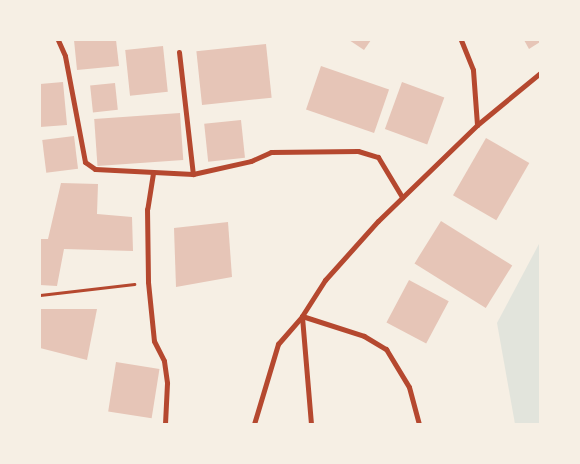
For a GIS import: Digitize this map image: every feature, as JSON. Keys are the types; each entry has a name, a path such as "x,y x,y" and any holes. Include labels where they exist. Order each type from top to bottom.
{"street":[{"path":"58,40 65,56 85,162 95,169 109,172 193,174 251,161 271,152 358,151 378,157 402,197"},
{"path":"461,40 473,70 477,125"},
{"path":"179,52 193,174"},
{"path":"254,424 278,344 302,316 325,280 402,197 477,125 540,73"},
{"path":"153,173 147,209 148,282 154,341 164,361 167,384 165,424"},
{"path":"302,316 311,424"},
{"path":"302,316 364,336 386,349 409,387 418,424"}],"path":[{"path":"40,295 148,282"}],"shaded area":[{"path":"540,242 540,424 515,424 497,323"}],"building":[{"path":"74,40 116,40 119,66 77,70"},
{"path":"349,40 371,40 364,50"},
{"path":"524,40 540,40 540,42 529,49"},
{"path":"266,44 272,98 202,105 196,51"},
{"path":"163,46 168,92 130,96 125,50"},
{"path":"321,66 389,89 374,133 306,109"},
{"path":"63,82 67,125 40,127 40,84"},
{"path":"402,82 444,97 427,144 385,129"},
{"path":"115,83 118,110 93,112 90,86"},
{"path":"180,113 183,160 97,166 94,119"},
{"path":"241,120 245,158 208,162 204,124"},
{"path":"74,136 78,169 46,173 42,140"},
{"path":"486,138 529,163 496,220 453,195"},
{"path":"61,183 98,184 97,214 132,217 133,251 64,249 57,286 40,285 40,239 48,239"},
{"path":"441,221 512,266 486,308 415,263"},
{"path":"228,222 232,277 176,287 174,228"},
{"path":"409,280 449,301 426,344 386,322"},
{"path":"40,309 97,309 87,360 40,348"},
{"path":"116,362 159,369 152,418 108,411"}]}
